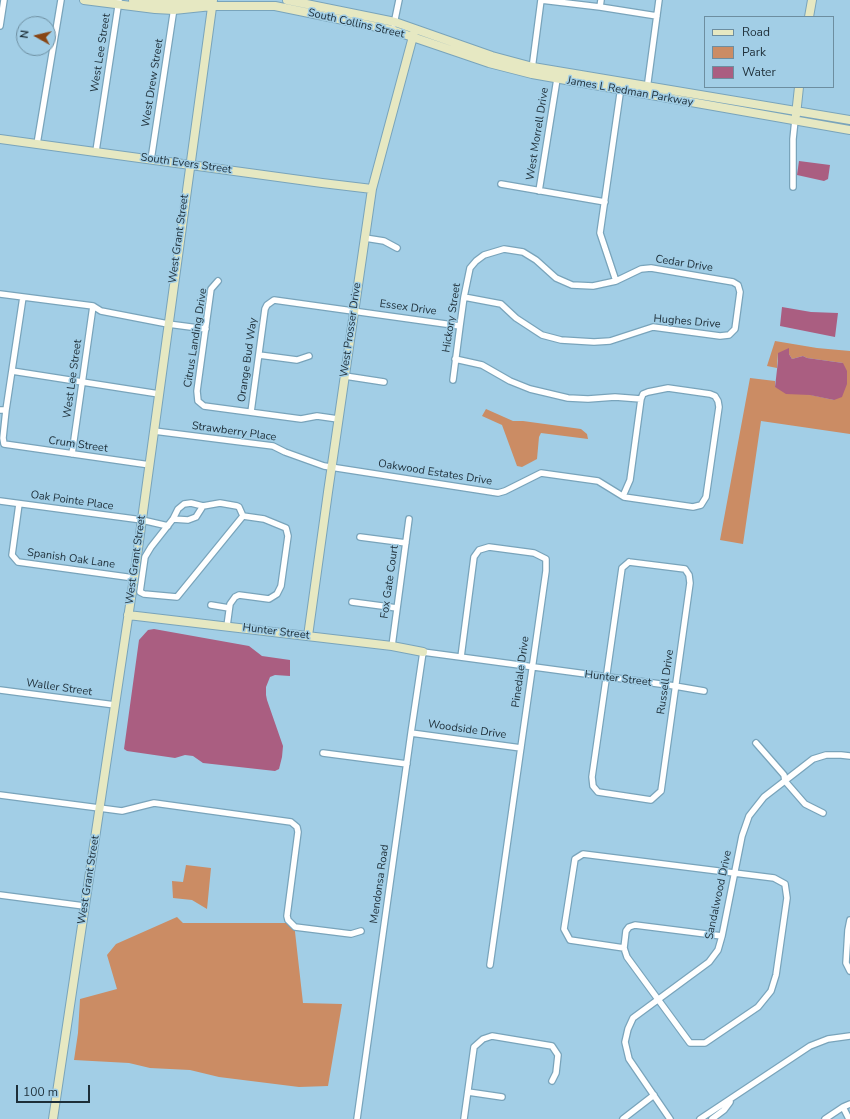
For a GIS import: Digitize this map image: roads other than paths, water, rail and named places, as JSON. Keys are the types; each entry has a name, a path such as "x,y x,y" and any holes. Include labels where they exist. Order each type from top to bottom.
{"street":[{"path":"0,26 4,0"},
{"path":"38,144 61,0"},
{"name":"South Collins Street","path":"84,0 118,2 155,9 174,4"},
{"name":"South Collins Street","path":"133,0 174,4 211,2 275,6 347,21 394,26"},
{"path":"211,2 242,0"},
{"name":"South Collins Street","path":"287,0 394,26 415,33"},
{"path":"394,26 399,0"},
{"path":"415,33 484,62 532,70 541,0 657,16"},
{"path":"600,7 601,0"},
{"path":"646,95 660,0"},
{"path":"809,16 812,0"},
{"name":"West Lee Street","path":"96,151 118,2"},
{"name":"West Grant Street","path":"53,1119 150,465 211,2"},
{"name":"West Drew Street","path":"151,160 174,4"},
{"name":"James L Redman Parkway","path":"415,33 449,44 471,49 557,79 850,130"},
{"name":"West Prosser Drive","path":"308,636 372,189 415,33"},
{"name":"James L Redman Parkway","path":"532,70 594,76 850,120"},
{"path":"557,79 559,76 564,75 577,77 594,76"},
{"name":"West Morrell Drive","path":"539,192 557,79"},
{"path":"616,281 600,233 622,81"},
{"path":"793,186 793,139 799,88"},
{"path":"660,97 667,93 680,95 696,93"},
{"path":"674,100 696,99 712,102 724,98"},
{"path":"725,108 734,106 780,114 789,114 796,111"},
{"name":"South Evers Street","path":"0,139 372,189"},
{"path":"501,184 539,192 605,202"},
{"path":"365,238 384,241 397,248"},
{"name":"Cedar Drive","path":"476,261 484,255 504,249 524,252 536,260 556,278 572,285 593,286 616,281 641,269 651,268 732,282 738,285 740,292 735,329 729,335"},
{"name":"Hickory Street","path":"453,380 464,297 470,268 476,261"},
{"name":"Citrus Landing Drive","path":"218,280 211,289 197,391 198,401 204,406 301,419 317,416 338,419"},
{"path":"0,294 93,306 101,311 168,324 206,329"},
{"path":"0,410 6,410 23,297"},
{"name":"Hughes Drive","path":"464,297 501,304 516,318 542,334 561,340 594,342 610,341 653,327 720,336 729,335"},
{"name":"Orange Bud Way","path":"252,412 265,309 267,305 274,300 354,310"},
{"name":"West Lee Street","path":"72,454 93,306"},
{"name":"Essex Drive","path":"354,310 460,326"},
{"path":"259,356 297,360 310,356"},
{"path":"455,359 482,365 510,381 530,389 568,398 588,399 615,397 641,399 630,480 623,496"},
{"path":"12,371 159,394"},
{"path":"345,376 384,382"},
{"name":"Oakwood Estates Drive","path":"331,468 498,493 541,473 598,481 631,499 693,507 701,505 706,497 719,407 718,401 715,396 710,394 668,388 643,394 641,399"},
{"name":"Crum Street","path":"6,410 3,438 4,444 150,465"},
{"name":"Strawberry Place","path":"154,431 273,446 316,464 331,468"},
{"name":"Oak Pointe Place","path":"0,501 142,520 168,526"},
{"path":"191,503 203,506 220,503 237,506 239,507 243,516 176,598 144,594 140,590 144,557 173,519 178,509 184,504 191,503"},
{"name":"Spanish Oak Lane","path":"19,504 12,555 18,562 134,578"},
{"path":"173,519 188,520 196,517 203,506"},
{"path":"227,626 229,608 232,600 239,595 269,599 277,594 281,586 288,536 286,528 264,519 243,516"},
{"name":"Fox Gate Court","path":"392,646 409,519"},
{"path":"360,536 406,543"},
{"name":"Pinedale Drive","path":"461,657 474,557 479,550 489,547 534,553 546,559 546,571 490,965"},
{"name":"Russell Drive","path":"629,562 685,569 689,575 690,583 661,791 650,800 598,792 593,786 592,778 605,677 622,568 629,562"},
{"path":"352,602 397,608"},
{"path":"211,605 229,608"},
{"name":"Hunter Street","path":"128,615 392,646 532,668 704,691"},
{"name":"Mendonsa Road","path":"357,1119 423,652"},
{"name":"Waller Street","path":"0,690 115,705"},
{"name":"Woodside Drive","path":"411,733 521,748"},
{"path":"756,743 784,775 785,782 805,804 823,813"},
{"path":"323,753 407,764"},
{"name":"Sandalwood Drive","path":"670,1119 629,1059 625,1042 628,1029 634,1018 709,962 718,950 742,836 749,816 764,798 813,759 826,755 850,756"},
{"path":"0,795 122,811 154,803 291,822 297,827 298,832 287,916 288,920 295,927 351,934 361,931"},
{"path":"624,948 570,940 564,929 575,859 583,854 734,872 774,878 785,884 787,898 776,975 771,991 758,1007 704,1043 690,1043 627,957 624,948 626,931 629,927 635,925 722,936"},
{"path":"0,895 84,906"},
{"path":"850,920 846,963 850,971"},
{"path":"464,1119 474,1046 483,1039 492,1036 552,1046 558,1055 556,1073 552,1081"},
{"path":"700,1119 810,1046 828,1038 850,1036"},
{"path":"468,1092 502,1097"},
{"path":"623,1119 654,1095"},
{"path":"712,1119 724,1110 733,1098"},
{"path":"825,1119 850,1104"},
{"path":"843,1107 849,1119"}],"water":[{"path":"799,161 830,165 828,179 824,181 797,175"},
{"path":"782,307 811,312 838,313 835,337 780,326"},
{"path":"789,348 789,354 792,359 803,356 807,358 843,363 847,371 847,384 842,397 834,400 810,395 786,394 775,387 778,353"},
{"path":"154,629 249,646 262,656 290,660 290,676 275,675 270,677 266,687 267,700 283,746 279,769 275,771 203,763 193,756 185,755 175,758 127,751 124,749 139,640 148,630"}]}
